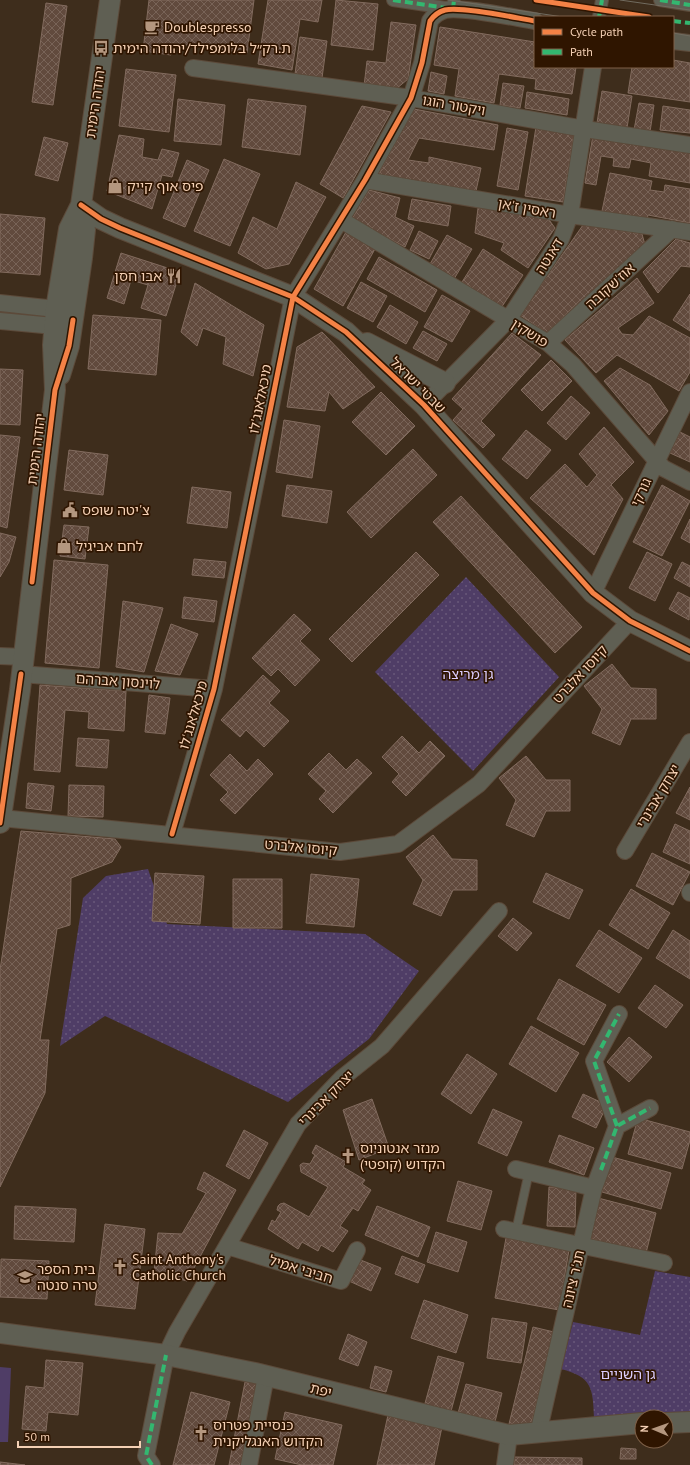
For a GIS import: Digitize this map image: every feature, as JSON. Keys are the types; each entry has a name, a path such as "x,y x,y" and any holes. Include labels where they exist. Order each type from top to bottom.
{"street":[{"name":"יהודה הימית","path":"0,820 22,666 55,390 55,317 69,230 81,204 110,0"},
{"path":"393,0 453,4 534,21"},
{"path":"599,16 602,0"},
{"path":"660,0 690,5"},
{"name":"מיכאלאנג'לו","path":"172,834 214,688 293,297 365,180 411,98 422,63 430,21 439,12 453,4"},
{"path":"674,41 690,43"},
{"name":"ויקטור הוגו","path":"193,68 411,98 584,129 690,145"},
{"name":"דאנטה","path":"424,405 508,320 561,239 570,215 593,68"},
{"name":"ראסין ז'אן","path":"365,180 570,215 690,232"},
{"name":"יהודה הימית","path":"55,390 69,346 82,258 85,230 81,204"},
{"name":"שבטי ישראל","path":"81,204 101,219 120,228 293,297 346,332 424,405 593,593 630,621 690,651"},
{"name":"פושקין","path":"341,220 548,343 573,366 664,468 690,482"},
{"path":"82,258 92,240 120,228"},
{"name":"אוז'שקובה","path":"548,343 672,229"},
{"path":"0,303 73,320"},
{"path":"0,321 55,317"},
{"path":"346,332 445,383"},
{"name":"גורקי","path":"593,593 690,392"},
{"name":"קיוסו אלברט","path":"0,820 172,834 340,852 398,844 479,784 630,621"},
{"name":"לוינסון אברהם","path":"0,656 22,666 214,688"},
{"name":"יצחק אבינרי","path":"625,851 690,742"},
{"name":"יצחק אבינרי","path":"152,1465 146,1456 166,1355 177,1332 298,1124 342,1078 382,1046 499,911"},
{"path":"620,1014 594,1061 617,1126 650,1108"},
{"name":"תג'ר ציונה","path":"538,1434 594,1188 617,1126"},
{"path":"522,1170 594,1188"},
{"path":"510,1230 664,1264"},
{"name":"חביבי אמיל","path":"227,1246 341,1281 357,1250"},
{"name":"יפת","path":"0,1333 166,1355 266,1376 509,1435 538,1434 634,1424"},
{"path":"249,1465 266,1376"},
{"path":"674,1423 690,1422"},
{"path":"505,1465 509,1435"}],"lane":[{"path":"510,1230 522,1170"}],"green space":[{"name":"גן מריצה","path":"466,577 559,677 473,771 375,672"},
{"path":"148,869 167,924 365,934 419,971 369,1039 288,1102 105,1016 60,1046 83,898 106,876"},
{"name":"גן השניים","path":"655,1271 690,1277 690,1412 674,1412 674,1409 634,1409 634,1414 594,1418 593,1399 589,1385 579,1376 561,1369 573,1322 640,1335"},
{"path":"0,1367 11,1368 8,1442 0,1442"}],"building":[{"path":"149,0 254,0 247,53 172,43 171,55 143,51"},
{"path":"268,0 322,0 318,22 300,19 292,70 258,64"},
{"path":"336,0 378,4 373,50 331,45"},
{"path":"46,3 67,6 53,105 32,102"},
{"path":"391,22 416,25 408,79 396,89 364,86 367,61 386,63"},
{"path":"440,27 534,42 534,68 576,68 572,94 535,89 536,79 499,74 494,103 455,96 459,69 434,65"},
{"path":"300,37 327,41 322,78 295,74"},
{"path":"674,60 690,63 690,102 628,93 632,68 674,68"},
{"path":"126,69 176,75 169,132 119,126"},
{"path":"431,72 447,76 444,94 428,91"},
{"path":"503,83 524,86 520,108 500,105"},
{"path":"602,91 632,96 627,128 597,123"},
{"path":"527,92 569,99 567,115 525,108"},
{"path":"178,99 225,105 221,145 174,141"},
{"path":"248,99 306,106 300,155 242,147"},
{"path":"639,103 654,105 650,132 634,130"},
{"path":"362,106 391,112 343,198 320,184"},
{"path":"663,106 690,110 690,133 660,130"},
{"path":"414,109 498,125 494,150 419,138 408,160 429,163 429,157 481,168 476,191 378,175"},
{"path":"536,127 574,134 563,202 525,196"},
{"path":"507,128 528,132 518,190 497,186"},
{"path":"119,135 144,139 142,157 158,160 162,149 179,153 172,177 162,175 152,209 107,191"},
{"path":"593,135 690,151 690,183 649,176 651,163 631,159 629,168 613,166 614,158 601,156 596,185 585,183"},
{"path":"44,137 68,143 58,181 35,175"},
{"path":"224,159 260,174 230,246 194,231"},
{"path":"187,160 209,170 185,227 163,218"},
{"path":"610,173 652,181 650,190 664,192 665,185 690,189 690,223 648,215 647,220 602,211"},
{"path":"296,182 326,197 289,264 266,269 238,253 253,217 277,229"},
{"path":"369,190 400,198 395,217 414,226 405,247 352,219"},
{"path":"412,199 451,206 448,226 408,219"},
{"path":"478,208 547,217 555,228 528,268 501,250 504,243 475,233"},
{"path":"0,214 45,218 40,275 0,272"},
{"path":"583,225 642,234 645,245 547,333 520,315"},
{"path":"419,231 438,241 429,259 410,250"},
{"path":"346,232 375,249 343,306 314,289"},
{"path":"447,235 472,249 454,279 430,264"},
{"path":"676,239 690,243 690,267 681,266 658,293 643,272"},
{"path":"483,249 523,275 501,308 462,282"},
{"path":"121,253 180,272 166,316 141,308 148,285 131,280 124,304 107,298"},
{"path":"379,257 437,290 425,312 367,279"},
{"path":"637,278 654,303 618,328 622,334 633,335 649,316 690,338 690,372 679,391 617,355 596,373 565,340"},
{"path":"361,282 387,296 373,322 347,308"},
{"path":"195,283 264,325 253,376 223,364 226,337 203,328 197,346 181,332"},
{"path":"690,294 690,331 673,320"},
{"path":"442,295 470,311 452,342 424,327"},
{"path":"390,305 418,322 406,344 377,327"},
{"path":"93,315 161,320 156,375 88,369"},
{"path":"423,331 447,344 437,361 413,348"},
{"path":"322,332 375,387 343,409 329,392 325,411 287,407 297,347"},
{"path":"512,333 541,355 481,421 495,435 483,448 453,420 463,409 452,399"},
{"path":"551,360 572,381 542,411 521,390"},
{"path":"620,368 650,385 668,411 649,435 604,381"},
{"path":"0,369 23,370 20,425 0,424"},
{"path":"381,392 415,426 386,455 352,422"},
{"path":"571,396 590,413 566,440 547,423"},
{"path":"284,420 320,426 312,478 276,472"},
{"path":"604,427 634,462 611,485 623,499 594,555 530,498 565,464 587,487 597,475 579,454"},
{"path":"526,430 551,450 527,479 502,459"},
{"path":"680,432 690,437 690,462 670,453"},
{"path":"0,435 20,437 7,528 0,526"},
{"path":"413,449 437,475 371,538 347,512"},
{"path":"69,450 108,455 103,495 64,490"},
{"path":"287,485 332,491 327,523 282,516"},
{"path":"662,485 690,501 662,556 633,542"},
{"path":"192,487 231,492 227,528 187,523"},
{"path":"461,496 582,627 555,653 433,522"},
{"path":"690,519 690,543 681,538"},
{"path":"64,525 89,527 85,559 60,556"},
{"path":"0,533 16,537 9,562 0,577"},
{"path":"416,552 439,575 352,662 329,639"},
{"path":"647,552 672,564 655,601 629,588"},
{"path":"194,559 226,562 224,578 192,575"},
{"path":"54,560 108,565 99,668 45,663"},
{"path":"682,562 690,566 690,587 674,578"},
{"path":"678,592 690,598 689,620 669,609"},
{"path":"184,597 217,601 214,622 182,618"},
{"path":"123,601 163,608 144,672 116,667"},
{"path":"294,614 311,630 300,641 320,660 295,686 278,669 271,676 252,658"},
{"path":"171,624 198,634 180,675 155,671"},
{"path":"612,664 631,688 656,689 656,719 631,719 620,745 592,733 602,709 584,686"},
{"path":"263,675 280,691 269,703 289,721 264,747 246,730 240,737 221,720"},
{"path":"40,685 126,691 124,731 88,728 89,712 65,710 60,772 34,770"},
{"path":"149,695 170,698 165,734 145,732"},
{"path":"402,736 419,753 430,741 445,756 406,796 392,782 399,774 382,757"},
{"path":"78,738 109,740 107,768 76,766"},
{"path":"329,753 346,770 357,759 372,773 333,813 319,799 326,791 308,774"},
{"path":"230,754 247,771 258,759 273,774 235,814 220,800 228,792 210,775"},
{"path":"526,756 546,780 570,780 570,811 546,811 534,837 506,825 516,800 499,778"},
{"path":"28,783 54,786 51,811 26,808"},
{"path":"69,785 104,786 103,817 68,816"},
{"path":"690,787 690,820 676,813"},
{"path":"675,824 690,831 690,864 663,852"},
{"path":"21,831 115,839 121,847 112,862 71,878 70,925 57,929 40,1040 49,1040 45,1093 0,1187 0,970"},
{"path":"433,835 452,859 477,860 477,890 453,890 441,916 413,904 423,880 406,857"},
{"path":"652,853 690,872 673,905 636,886"},
{"path":"155,873 204,876 200,924 152,921"},
{"path":"546,873 583,890 569,919 533,902"},
{"path":"311,874 359,879 354,927 306,923"},
{"path":"233,879 282,879 282,928 233,928"},
{"path":"631,889 670,913 648,949 609,925"},
{"path":"513,918 532,933 517,951 498,936"},
{"path":"599,930 642,958 619,993 576,966"},
{"path":"673,930 690,941 690,979 656,958"},
{"path":"559,979 606,1005 584,1045 537,1019"},
{"path":"655,985 683,1005 666,1028 638,1008"},
{"path":"531,1026 579,1053 556,1092 509,1064"},
{"path":"629,1037 652,1057 629,1082 607,1062"},
{"path":"467,1054 497,1074 471,1114 441,1094"},
{"path":"583,1094 607,1105 596,1128 572,1117"},
{"path":"372,1099 389,1148 359,1160 343,1110"},
{"path":"493,1109 522,1122 507,1156 478,1143"},
{"path":"638,1118 690,1132 690,1140 682,1169 628,1154"},
{"path":"244,1130 268,1143 249,1179 226,1166"},
{"path":"559,1135 594,1148 584,1175 549,1162"},
{"path":"316,1145 346,1162 343,1167 365,1180 362,1184 371,1190 358,1211 353,1208 340,1226 348,1231 333,1252 321,1245 318,1251 302,1242 298,1249 268,1229 272,1220 275,1222 281,1212 277,1210 280,1204 284,1203 309,1217 328,1187 301,1172 300,1165 303,1163 310,1164 315,1155 312,1153"},
{"path":"612,1157 671,1173 661,1209 602,1192"},
{"path":"204,1172 236,1190 187,1281 154,1272 158,1233 182,1234 206,1193 197,1189"},
{"path":"458,1181 492,1191 481,1230 447,1221"},
{"path":"549,1187 576,1188 575,1227 547,1226"},
{"path":"598,1198 656,1213 646,1253 588,1238"},
{"path":"15,1206 76,1209 74,1242 14,1239"},
{"path":"377,1206 430,1227 418,1257 365,1235"},
{"name":"Saint Anthony's Catholic Church","path":"105,1224 145,1229 135,1309 95,1305"},
{"path":"436,1232 467,1242 458,1272 427,1262"},
{"path":"506,1238 569,1250 559,1310 495,1298"},
{"path":"402,1256 425,1265 418,1283 395,1274"},
{"name":"בית הספר טרה סנטה","path":"1,1259 49,1261 47,1299 0,1297"},
{"path":"358,1259 381,1268 371,1291 349,1281"},
{"path":"424,1300 468,1315 456,1353 411,1338"},
{"path":"492,1318 527,1323 521,1363 487,1358"},
{"path":"533,1327 554,1332 530,1429 509,1424"},
{"path":"348,1334 367,1342 358,1366 339,1359"},
{"path":"438,1356 464,1363 450,1415 424,1407"},
{"path":"46,1360 83,1363 78,1415 48,1412 46,1431 22,1429 26,1386 44,1388"},
{"path":"375,1366 392,1371 386,1392 370,1388"},
{"path":"245,1382 262,1382 246,1465 229,1465"},
{"path":"466,1384 502,1393 494,1426 457,1417"},
{"name":"כנסיית פטרוס הקדוש האנגליקנית","path":"191,1392 230,1402 214,1465 173,1465"},
{"path":"285,1412 342,1425 333,1465 302,1465 275,1459"},
{"path":"388,1415 442,1427 434,1465 377,1465"},
{"path":"621,1448 636,1449 636,1459 620,1459"},
{"path":"514,1457 582,1458 582,1465 514,1465"},
{"path":"0,1462 25,1465 0,1465"}],"tram line":[{"path":"449,0 556,16"},
{"path":"620,0 690,10"},
{"path":"674,33 690,36"}],"marked path":[{"path":"393,0 453,9 454,0"},
{"path":"599,16 602,0"},
{"path":"660,0 690,5"},
{"path":"674,21 690,23"},
{"path":"617,1126 594,1061 619,1014"},
{"path":"601,1170 617,1126 650,1108"},
{"path":"152,1465 146,1456 166,1355"}],"cycle path":[{"path":"536,0 642,16"},
{"path":"172,834 214,689 293,297 365,180 411,98 422,63 430,21 433,17 445,10 453,9 534,21"},
{"path":"81,205 101,219 120,228 293,297 346,332 424,405 593,593 630,621 690,651"},
{"path":"32,582 55,390 69,346 73,320"},
{"path":"0,823 21,674"}],"place":[{"name":"Doublespresso","path":"152,27"},
{"name":"ת.רק״ל בלומפילד/יהודה הימית","path":"101,48"},
{"name":"פיס אוף קייק","path":"115,186"},
{"name":"אבו חסן","path":"174,276"},
{"name":"צ'יטה שופס","path":"70,510"},
{"name":"לחם אביגיל","path":"64,546"},
{"name":"מנזר אנטוניוס הקדוש (קופטי)","path":"348,1156"},
{"name":"Saint Anthony's Catholic Church","path":"120,1267"},
{"name":"בית הספר טרה סנטה","path":"25,1277"},
{"name":"כנסיית פטרוס הקדוש האנגליקנית","path":"201,1433"}]}
